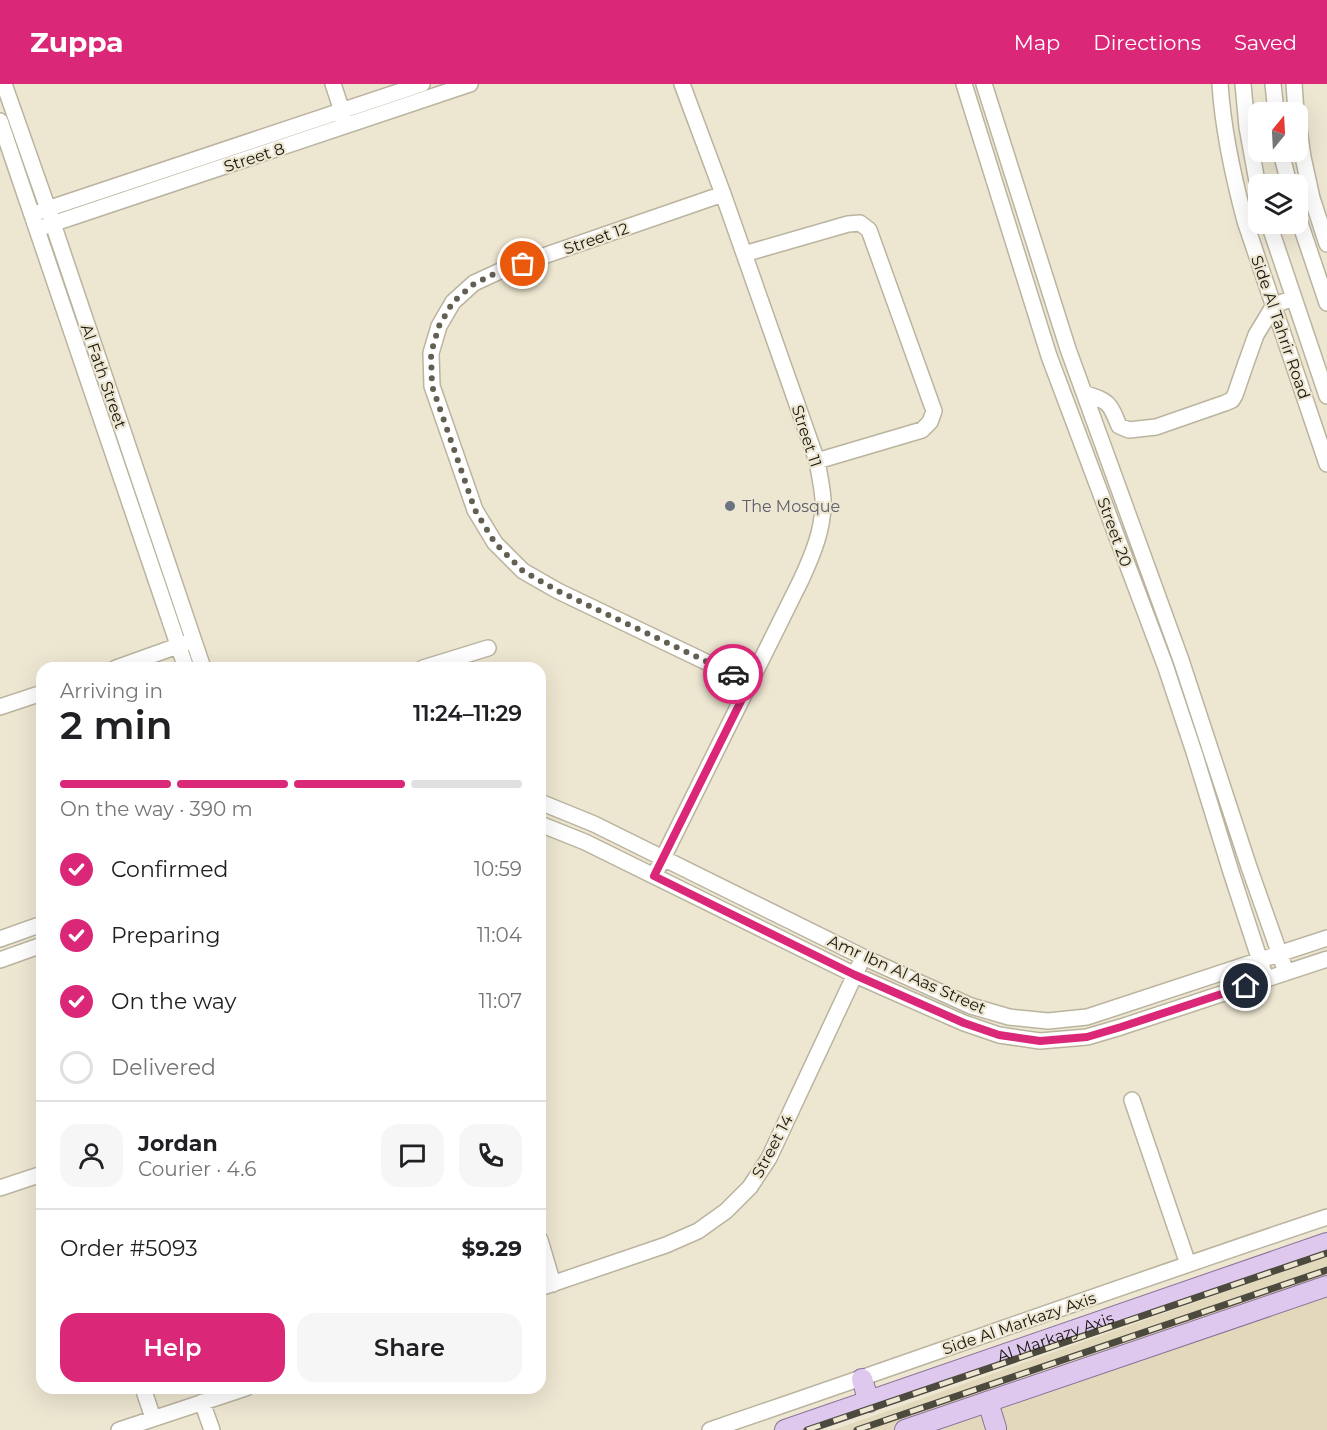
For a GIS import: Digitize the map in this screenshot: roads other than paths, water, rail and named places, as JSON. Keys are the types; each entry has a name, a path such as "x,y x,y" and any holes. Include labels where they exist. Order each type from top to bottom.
{"main road":[{"name":"Al Markazy Axis","path":"785,1430 1327,1243"},
{"path":"904,1430 1327,1286"},
{"path":"862,1379 869,1402"},
{"path":"988,1402 996,1428"}],"street":[{"name":"Al Fath Street","path":"4,84 201,662"},
{"path":"333,84 345,118"},
{"name":"Street 8","path":"345,118 422,84"},
{"name":"Street 8","path":"32,214 50,216 345,118 470,84"},
{"name":"Street 11","path":"654,876 801,580 818,540 823,498 817,461 682,84"},
{"name":"Street 20","path":"964,84 1049,356 1165,664 1266,979"},
{"name":"Street 20","path":"984,84 1049,291 1189,681 1249,867 1286,972"},
{"name":"Side Al Tahrir Road","path":"1220,84 1226,140 1245,221 1327,464"},
{"path":"1243,84 1246,127 1255,174"},
{"path":"1273,84 1275,102"},
{"path":"1294,84 1295,102"},
{"name":"Al Fath Street","path":"0,121 184,662"},
{"path":"1304,162 1312,198 1327,244"},
{"name":"Street 12","path":"723,194 500,271 474,284 453,302 439,326 431,353 432,386 475,510 495,543 523,571 558,591 750,683"},
{"name":"Street 8","path":"37,229 50,216"},
{"path":"744,254 848,224 860,223 869,230 934,411 930,422 922,430 817,461"},
{"path":"1272,234 1327,396"},
{"path":"1304,234 1327,303"},
{"path":"1084,393 1108,403 1119,426 1129,430 1156,427 1225,403 1234,398 1256,335 1274,305 1294,298"},
{"path":"133,662 195,640"},
{"path":"443,662 489,648"},
{"path":"0,707 36,695"},
{"name":"Amr Ibn Al Aas Street","path":"546,804 594,824 863,957 971,1006 1009,1017 1048,1021 1087,1017 1327,938"},
{"name":"Amr Ibn Al Aas Street","path":"546,826 585,842 855,975 964,1023 999,1035 1040,1041 1087,1037 1327,958"},
{"path":"0,939 36,926"},
{"path":"0,960 36,947"},
{"name":"Street 14","path":"547,1286 666,1245 698,1231 726,1211 750,1186 769,1158 863,957"},
{"path":"1132,1101 1188,1264"},
{"path":"0,1188 36,1176"},
{"name":"Side Al Markazy Axis","path":"711,1430 1327,1217"},
{"path":"145,1394 153,1418"},
{"path":"119,1430 227,1394"},
{"path":"202,1402 212,1430"}],"railway":[{"path":"807,1430 1327,1253"},
{"path":"857,1430 1327,1270"}],"place":[{"name":"The Mosque","path":"730,506"}]}
